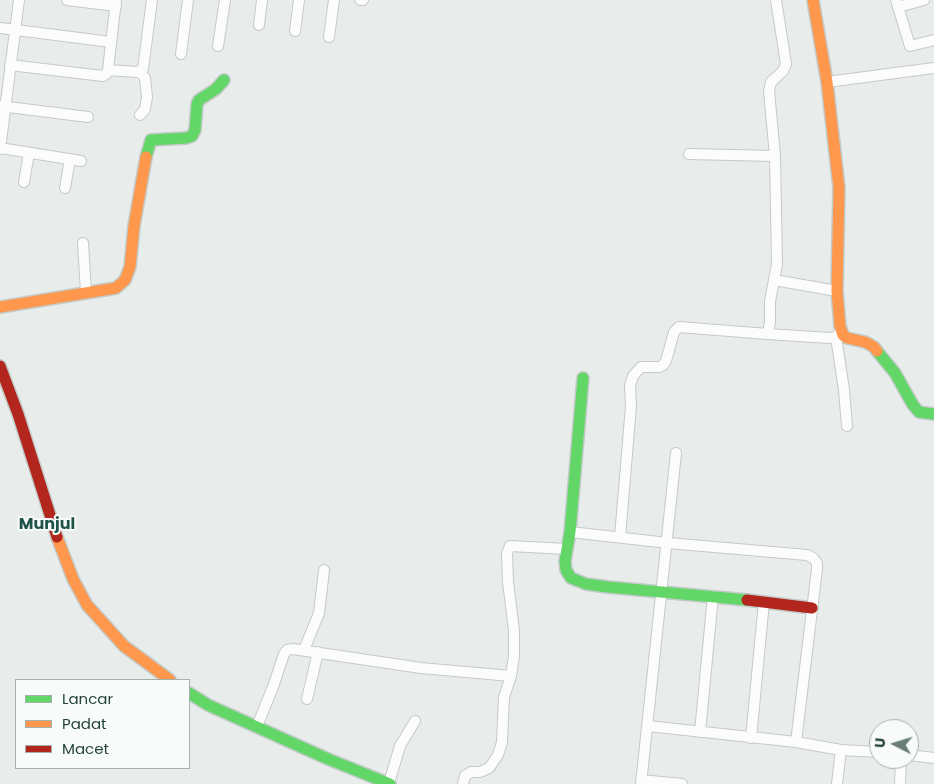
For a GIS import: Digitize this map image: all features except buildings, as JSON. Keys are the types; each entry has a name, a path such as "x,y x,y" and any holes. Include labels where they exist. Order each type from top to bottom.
{"street":[{"path":"20,0 7,61 0,148 81,161"},
{"path":"7,61 99,76 107,73 116,3 67,0"},
{"path":"140,72 143,69 152,0"},
{"path":"180,54 188,0"},
{"path":"218,46 225,0"},
{"path":"259,25 262,0"},
{"path":"295,31 299,0"},
{"path":"329,37 334,0"},
{"path":"768,334 770,301 777,264 775,156 769,86 785,68 786,64 776,0"},
{"path":"813,0 827,82 839,188 838,334 847,426"},
{"path":"924,0 897,4 910,46 934,40"},
{"path":"0,28 111,42"},
{"path":"827,82 934,68"},
{"path":"108,70 140,72 145,78 147,97 145,109 140,115"},
{"path":"0,306 116,288 125,280 130,267 134,226 148,146 151,140 157,138 186,138 192,136 195,130 199,100 216,89 224,80"},
{"path":"2,107 88,117"},
{"path":"24,182 29,152"},
{"path":"689,154 775,156"},
{"path":"65,188 70,159"},
{"path":"83,243 86,293"},
{"path":"774,280 837,291"},
{"path":"620,537 631,406 630,386 633,376 641,368 663,365 666,361 674,332 679,328 768,334 838,334 865,342 874,347 895,373 912,405 919,412 934,414"},
{"path":"0,366 18,414 61,548 81,595 87,605 124,646 169,679"},
{"path":"583,378 570,532 565,561 566,570 571,578 593,585 713,596 812,608"},
{"path":"676,454 641,782 682,784"},
{"path":"570,532 807,555 813,558 817,563 817,569 796,742"},
{"path":"463,784 465,776 471,772 480,772 489,768 498,755 502,742 501,730 504,697 511,676 514,656 514,630 508,582 507,552 510,546 567,549"},
{"path":"304,650 319,613 324,570"},
{"path":"700,732 713,596"},
{"path":"751,738 764,602"},
{"path":"257,726 287,650 304,650 421,668 511,676"},
{"path":"306,699 318,652"},
{"path":"190,693 208,705 328,759 390,784 400,746 415,721"},
{"path":"648,726 796,742 842,750 869,751"},
{"path":"836,784 842,750"},
{"path":"919,756 934,758"},
{"path":"900,784 901,769"}],"traffic: fast":[{"path":"146,157 151,140 192,136 195,130 199,100 216,89 224,80"},
{"path":"877,351 895,373 919,412 934,414"},
{"path":"583,378 570,532 565,561 566,570 571,578 586,584 608,587 747,600"},
{"path":"190,694 208,705 328,759 390,784"}],"traffic: slow":[{"path":"813,0 827,82 839,188 837,291 840,326 843,335 847,338 865,342 877,351"},
{"path":"0,307 116,288 125,280 130,267 134,226 146,157"},
{"path":"57,537 73,579 87,605 124,646 169,679"}],"traffic: jam":[{"path":"0,366 18,414 57,537"},
{"path":"747,600 812,608"}],"district":[{"name":"Munjul","path":"47,525"}]}
